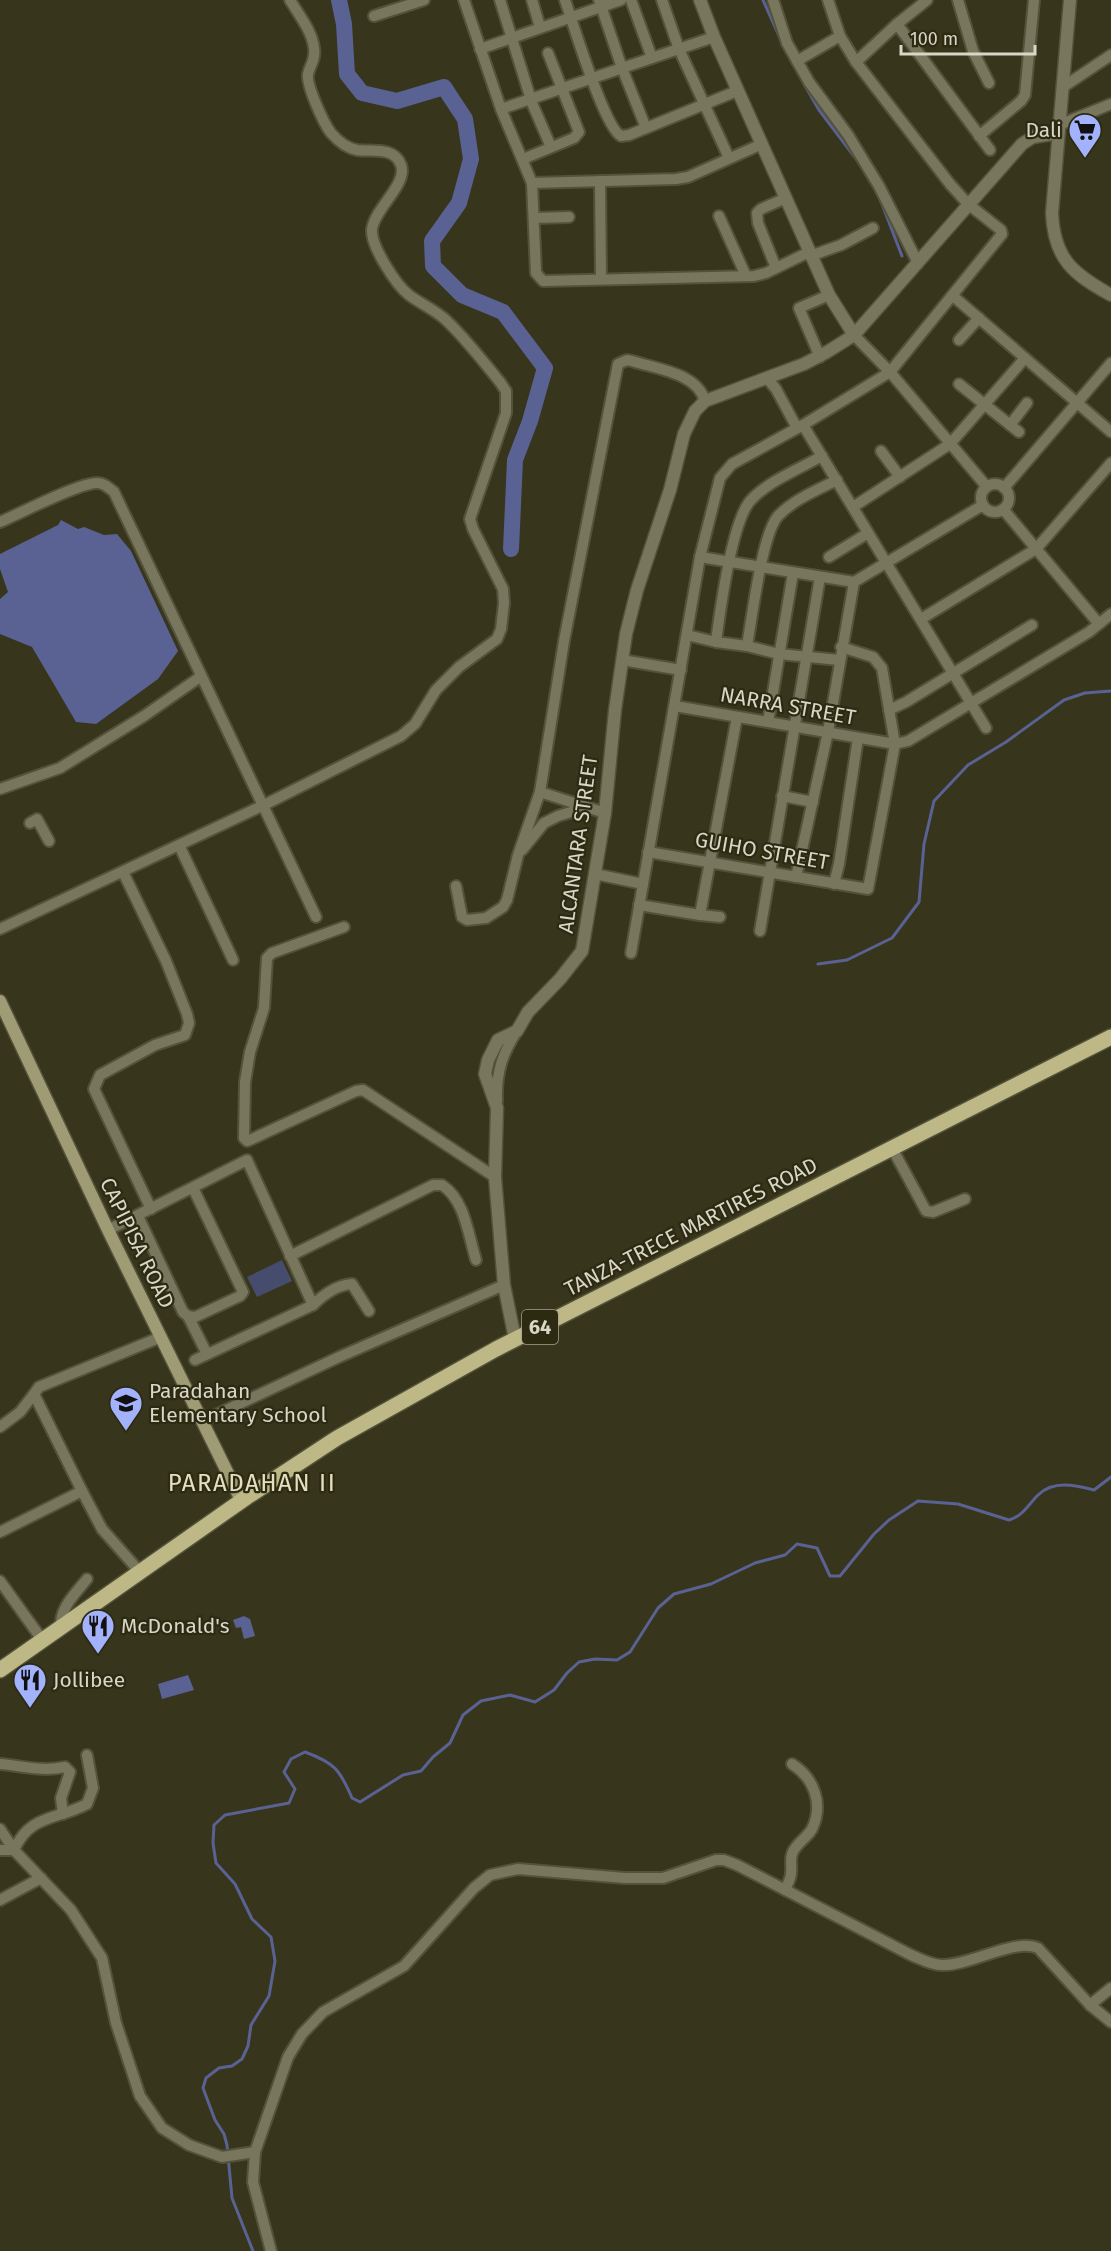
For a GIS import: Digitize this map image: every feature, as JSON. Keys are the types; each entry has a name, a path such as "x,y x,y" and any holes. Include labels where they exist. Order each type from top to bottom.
{"main road":[{"name":"CAPIPISA ROAD","path":"0,1001 108,1230 241,1500"},
{"name":"TANZA-TRECE MARTIRES ROAD","path":"0,1670 241,1500 337,1438 515,1339 1111,1037"}],"street":[{"path":"0,929 264,805 401,736 415,724 436,690 459,667 496,639 501,629 503,589 470,519 506,413 506,391 448,322 401,288 378,251 372,236 372,226 402,177 402,167 399,161 386,151 357,150 346,147 327,128 308,79 315,58 313,41 290,0"},
{"path":"374,16 424,0"},
{"path":"464,0 501,109 532,183 536,273 543,281 746,276 766,273 810,254 841,245 873,228"},
{"path":"500,0 531,99 551,147"},
{"path":"532,0 540,27"},
{"path":"565,0 592,79 617,134 629,135 737,91"},
{"path":"480,49 571,17 600,3 621,0"},
{"path":"631,0 652,58"},
{"path":"662,0 678,49 729,158"},
{"path":"700,0 737,91 829,295 854,335 890,372 987,487"},
{"path":"774,0 788,43 797,61 809,82 848,135 879,186 918,263"},
{"path":"631,953 700,557 720,478 732,464 800,427 890,372 1002,234 1001,230 968,204 950,184 856,62 840,36 828,0"},
{"path":"856,62 927,0"},
{"path":"958,0 973,51 989,83"},
{"path":"979,136 1021,101 1025,95 1034,0"},
{"path":"1070,0 1052,213 1053,233 1057,246 1077,274 1089,284 1111,295"},
{"path":"600,3 622,68 646,128"},
{"path":"897,24 990,150"},
{"path":"797,61 840,36"},
{"path":"501,109 714,37"},
{"path":"523,159 578,136 579,132 548,53"},
{"path":"1063,87 1111,55"},
{"path":"456,886 464,919 490,916 503,907 507,900 518,855 540,792 564,641 618,364 627,360 682,376 703,392 705,401 820,357 854,335 1026,139 1059,129 1111,104"},
{"path":"532,183 688,177 762,144"},
{"path":"600,181 601,278"},
{"path":"776,268 758,223 757,213 786,198"},
{"path":"719,216 746,276"},
{"path":"535,218 569,217"},
{"path":"820,357 799,308 829,295"},
{"path":"953,296 1077,403 1109,426"},
{"path":"960,340 979,318"},
{"path":"853,507 950,444 1025,358"},
{"path":"1004,488 1111,363"},
{"path":"767,378 822,456 986,728"},
{"path":"959,384 1014,428 1028,403"},
{"name":"ALCANTARA STREET","path":"515,1339 504,1285 495,1178 497,1108 485,1074 488,1060 501,1036 517,1031 528,1012 560,979 582,951 605,813 622,660 637,590 670,490 684,434 695,411 705,401"},
{"path":"881,451 900,477"},
{"path":"716,642 729,563 742,514 753,498 822,456"},
{"path":"921,619 1036,549 1111,463"},
{"path":"747,646 761,567 772,524 789,507 837,480"},
{"path":"0,522 76,488 96,483 104,484 114,492 316,917"},
{"path":"995,484 1004,488 1009,499 1003,509 999,512 990,511 983,505 981,497 987,487 995,484"},
{"path":"700,557 854,582 983,505"},
{"path":"1003,509 1099,624"},
{"path":"829,557 868,533"},
{"path":"768,722 793,573"},
{"path":"760,931 820,578"},
{"path":"796,877 828,732 854,582"},
{"path":"842,647 873,657 882,668 895,744 908,741 1099,624 1111,614"},
{"path":"889,710 1032,625"},
{"path":"687,635 779,654 839,660"},
{"path":"622,660 681,670"},
{"path":"0,789 60,768 144,716 200,676"},
{"name":"NARRA STREET","path":"675,706 895,744"},
{"path":"700,915 737,717"},
{"path":"834,884 858,738"},
{"name":"GUIHO STREET","path":"648,852 868,890 895,744"},
{"path":"540,792 605,813"},
{"path":"782,796 813,802"},
{"path":"518,855 544,823 587,807"},
{"path":"30,823 37,819 49,842"},
{"path":"179,844 233,960"},
{"path":"123,872 166,961 189,1023 185,1035 155,1045 99,1075 94,1089 151,1209"},
{"path":"595,874 643,884"},
{"path":"639,905 720,917"},
{"path":"344,927 272,953 267,958 264,1008 250,1052 245,1082 244,1138 247,1141 252,1139 356,1091 363,1090 495,1178"},
{"path":"892,1148 926,1211 933,1212 965,1199"},
{"path":"108,1230 247,1160 313,1305"},
{"path":"290,1256 433,1185 442,1185 452,1191 459,1202 476,1260"},
{"path":"188,1316 195,1317 240,1296 243,1292 193,1188"},
{"path":"138,1216 183,1312 188,1316 207,1354"},
{"path":"195,1360 313,1305 323,1295 345,1285 352,1284 369,1311"},
{"path":"203,1421 339,1357 504,1285"},
{"path":"0,1427 20,1412 39,1387 161,1337"},
{"path":"34,1394 102,1528 140,1572"},
{"path":"0,1532 82,1491"},
{"path":"61,1628 65,1606 87,1579"},
{"path":"1,1586 9,1592 43,1641"},
{"path":"14,1850 25,1830 44,1818 63,1814 87,1804 93,1788 87,1755"},
{"path":"0,1764 37,1770 65,1767 70,1772 61,1798 63,1814"},
{"path":"785,1890 791,1876 791,1856 811,1830 818,1800 813,1787 799,1768 792,1764"},
{"path":"0,1829 14,1850 70,1910 102,1958 116,2023 140,2096 162,2128 189,2145 222,2157 251,2152"},
{"path":"0,1850 14,1850"},
{"path":"271,2251 253,2182 251,2152 288,2057 302,2034 323,2012 404,1966 474,1888 490,1875 518,1869 625,1878 663,1878 716,1860 724,1860 935,1965 957,1964 1032,1945 1045,1954 1090,2005 1111,2022"},
{"path":"0,1900 41,1878"},
{"path":"1090,2005 1111,1988"}],"shaded area":[{"path":"61,520 78,529 84,527 104,535 117,534 131,551 178,651 158,679 96,724 76,722 32,647 0,634 0,599 8,592 0,569 0,554 58,525"},
{"path":"282,1260 292,1281 257,1297 247,1277"},
{"path":"244,1616 250,1619 255,1636 244,1639 241,1627 236,1628 233,1620"},
{"path":"188,1675 194,1690 162,1699 158,1684"}],"waterway":[{"path":"339,0 344,24 347,74 362,93 397,101 444,87 465,119 471,159 459,203 432,241 433,266 462,295 503,312 545,368 530,421 515,460 511,549"},
{"path":"763,0 779,36"},
{"path":"804,84 819,110 857,160"},
{"path":"880,199 902,256"},
{"path":"818,964 847,960 892,938 919,902 924,844 934,801 968,765 1006,742 1064,700 1085,693 1111,691"},
{"path":"253,2251 232,2198 224,2134 215,2120 203,2088 206,2078 219,2068 232,2066 242,2059 248,2046 251,2025 269,1996 275,1961 271,1937 252,1919 235,1884 216,1863 213,1843 214,1825 225,1815 289,1803 295,1789 284,1772 291,1759 305,1752 330,1764 340,1774 352,1798 360,1802 403,1775 421,1771 450,1743 463,1715 481,1701 510,1695 535,1702 554,1690 579,1662 595,1659 617,1660 630,1652 658,1608 674,1594 711,1584 755,1563 785,1555 797,1544 817,1548 830,1576 840,1576 874,1534 889,1520 918,1501 958,1504 1009,1520 1022,1513 1038,1495 1050,1487 1072,1485 1094,1490 1111,1477"}],"place":[{"name":"Dali","path":"1085,159"},
{"name":"Paradahan Elementary School","path":"126,1432"},
{"name":"McDonald's","path":"98,1655"},
{"name":"Jollibee","path":"30,1709"}],"district":[{"name":"PARADAHAN II","path":"252,1483"}]}
